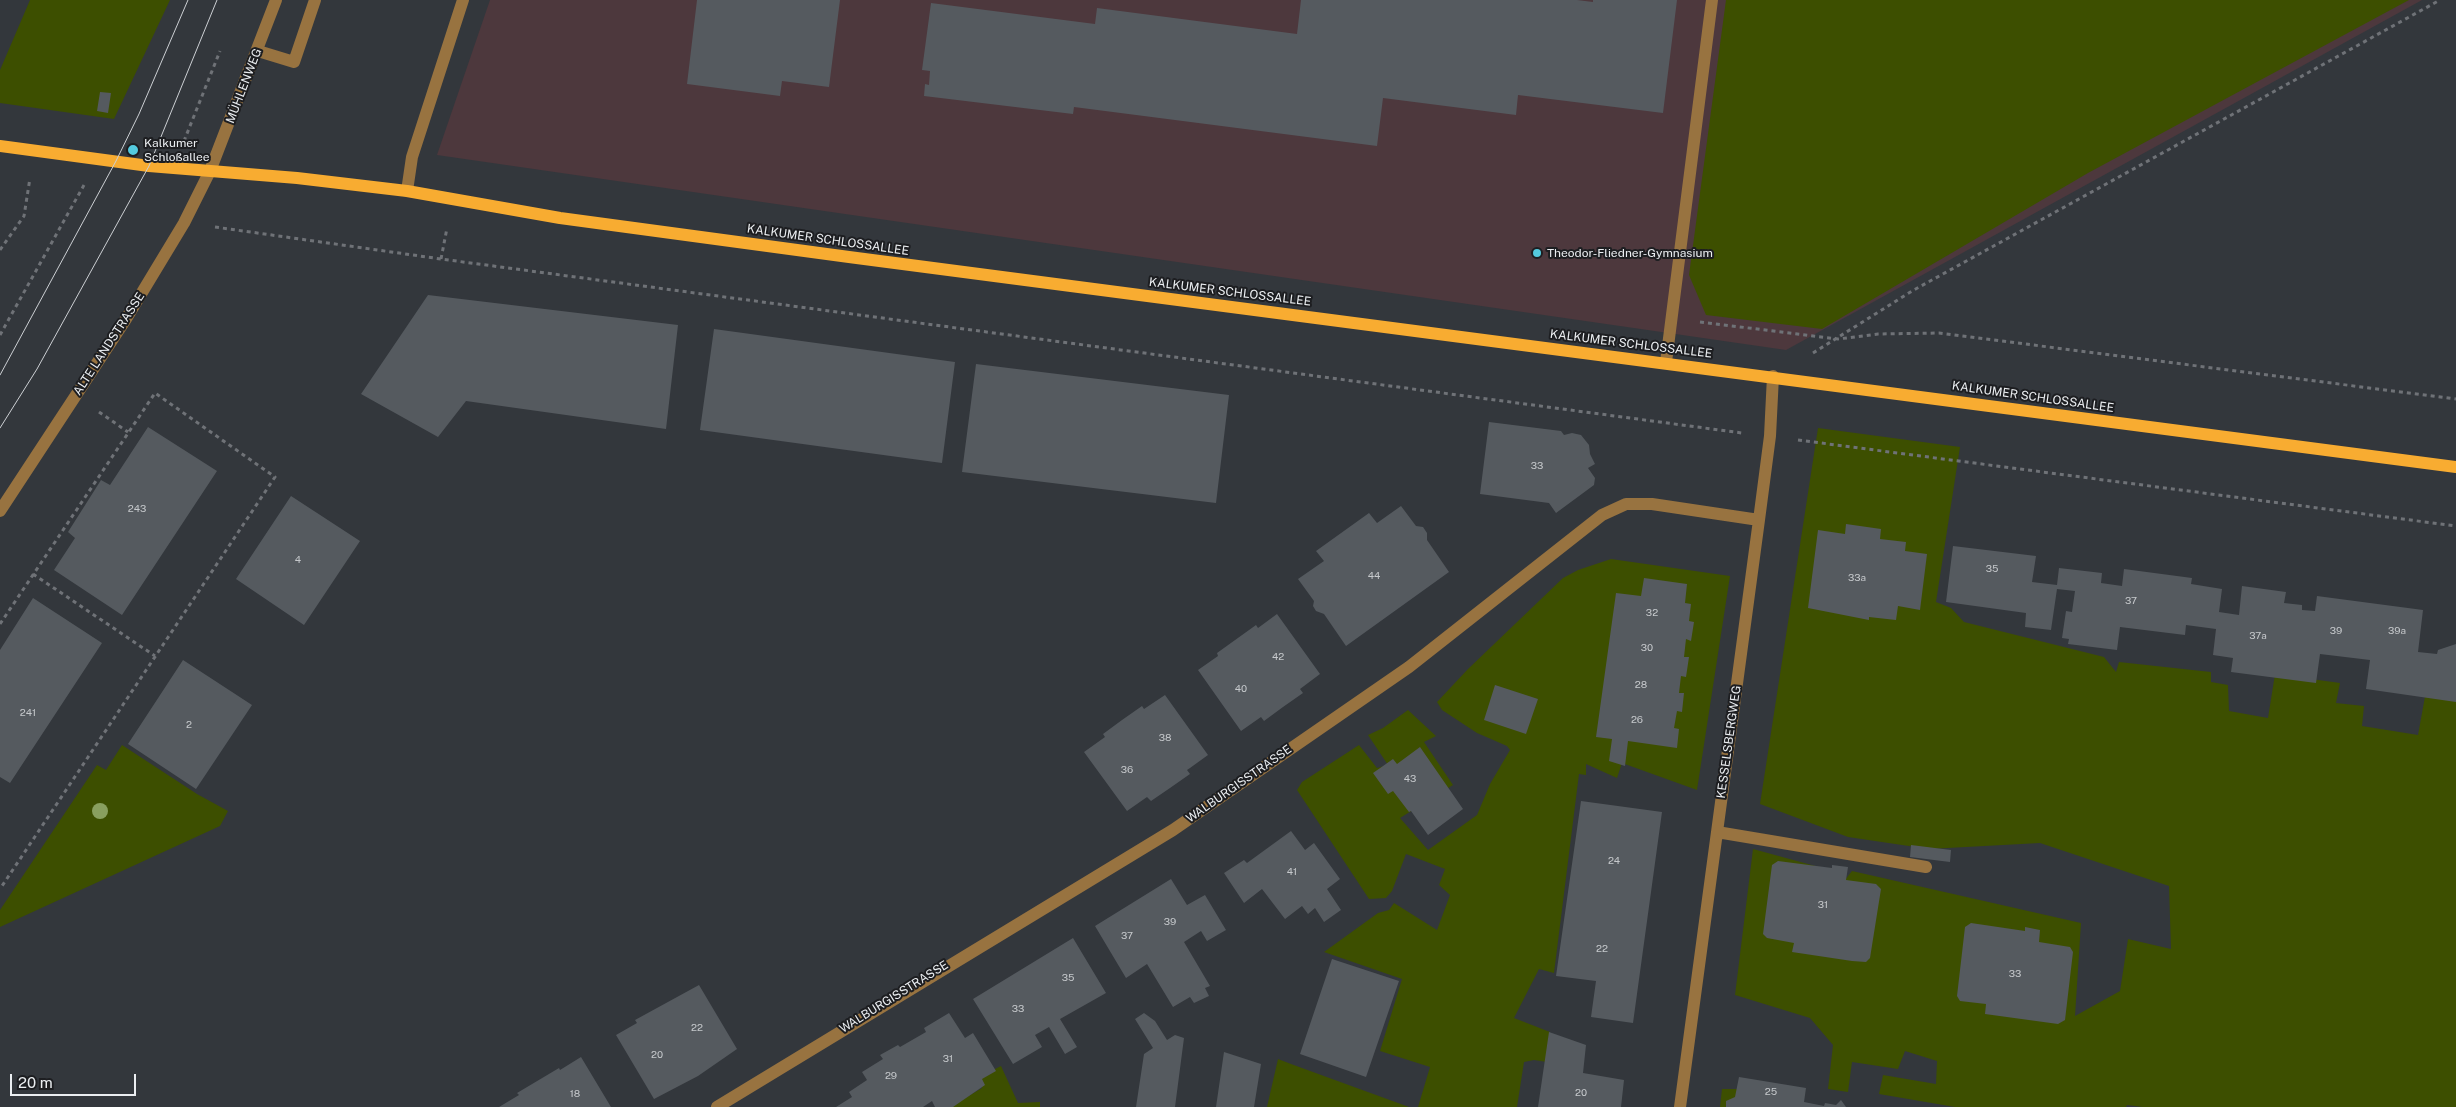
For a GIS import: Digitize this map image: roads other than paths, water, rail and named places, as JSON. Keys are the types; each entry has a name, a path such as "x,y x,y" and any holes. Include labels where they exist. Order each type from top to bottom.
{"main road":[{"name":"KALKUMER SCHLOSSALLEE","path":"0,146 174,168 407,191 560,218 849,257 1666,362 2456,467"}],"street":[{"name":"MÜHLENWEG","path":"210,171 276,0"},
{"path":"258,50 294,62 315,0"},
{"path":"407,191 412,157 463,0"},
{"path":"1666,362 1712,0"},
{"name":"ALTE LANDSTRASSE","path":"0,511 76,396 184,223 210,171"},
{"name":"KESSELSBERGWEG","path":"1680,1107 1760,520 1770,436 1773,376"},
{"name":"WALBURGISSTRASSE","path":"717,1107 1172,830 1409,667 1602,515 1626,504 1652,504 1760,520"},
{"path":"1717,832 1926,868"}],"tram line":[{"path":"0,375 116,161 139,114 188,0"},
{"path":"0,428 37,369 149,166 217,0"}],"place":[{"name":"Kalkumer Schloßallee","path":"133,150"},
{"name":"Theodor-Fliedner-Gymnasium","path":"1537,253"}]}
